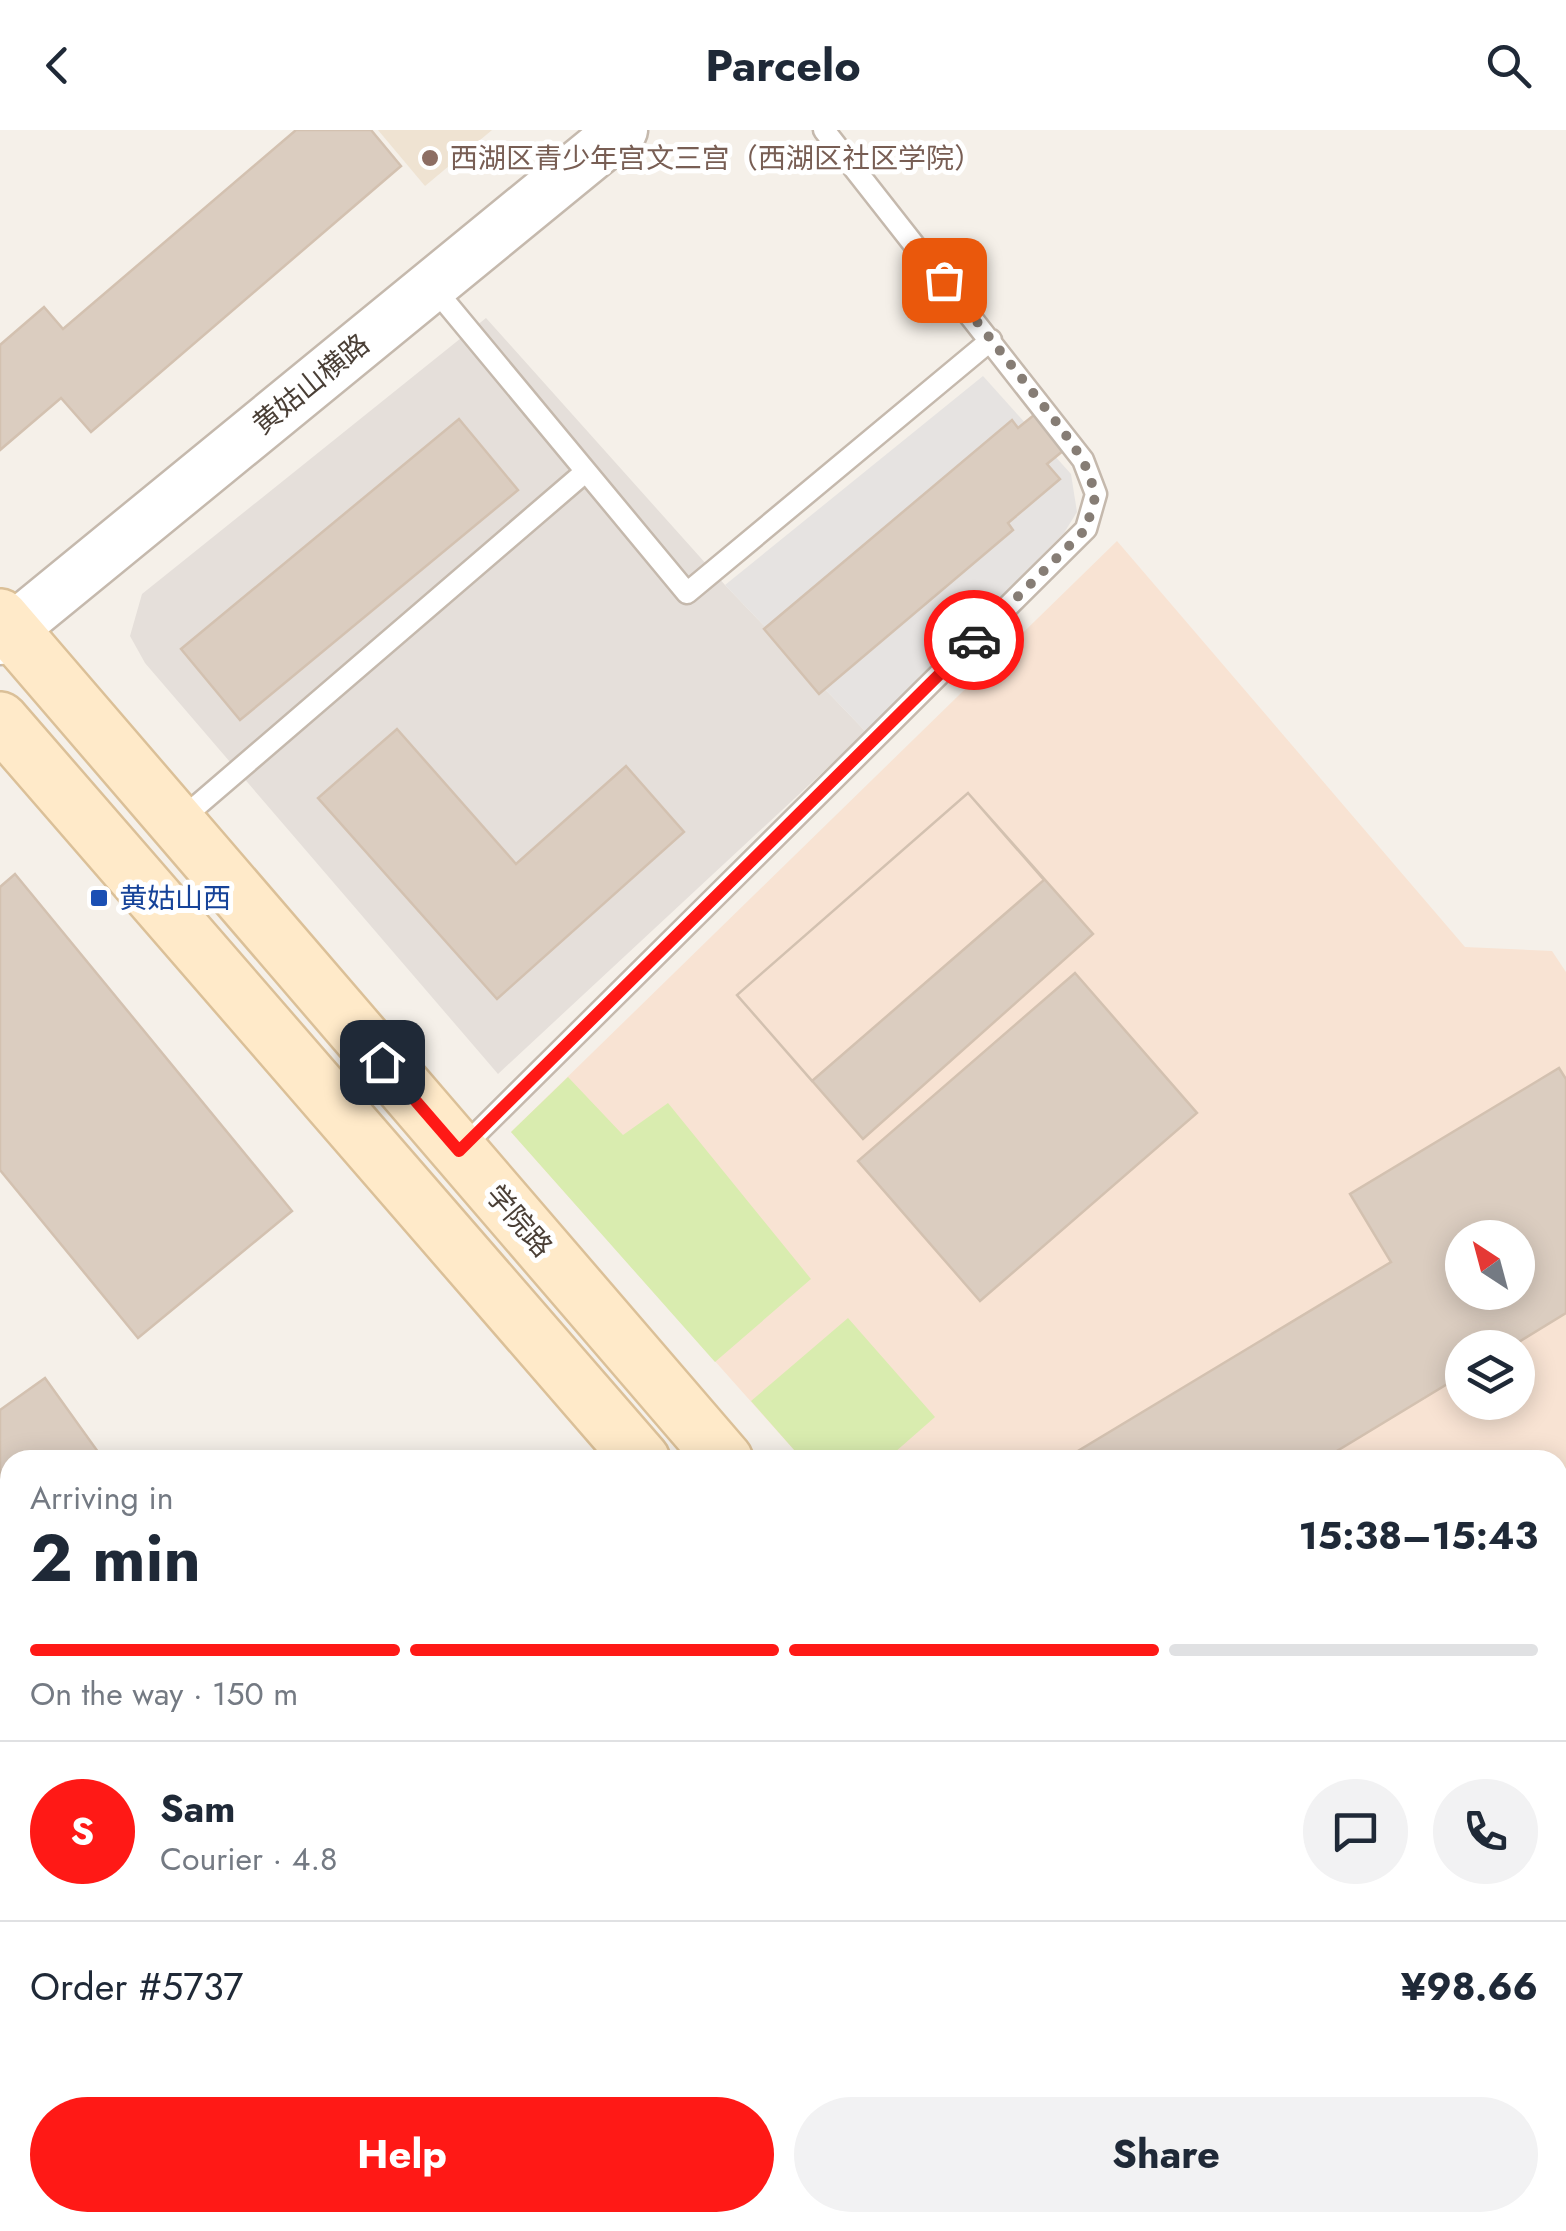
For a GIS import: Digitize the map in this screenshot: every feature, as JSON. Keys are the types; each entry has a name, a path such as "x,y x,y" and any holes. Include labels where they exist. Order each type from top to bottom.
{"main road":[{"name":"学院路","path":"4,629 177,823 716,1450"},
{"path":"0,720 633,1450"}],"street":[{"name":"黄姑山横路","path":"4,629 622,130"}],"lane":[{"path":"459,1151 1086,529 1096,494 1083,460 824,130"},
{"path":"432,285 584,473 687,592 991,340"},
{"path":"177,823 584,473"}],"shaded area":[{"name":"西湖区青少年宫文三宫（西湖区社区学院）","path":"378,130 492,130 425,186"},
{"path":"486,318 725,585 866,732 498,1074 145,663 130,636 142,594"},
{"path":"983,376 1071,474 1077,512 1064,533 866,732 725,585"},
{"path":"1117,541 1465,947 1552,951 1566,972 1566,1450 794,1450 511,1132"}],"green space":[{"path":"568,1077 623,1135 668,1103 811,1279 715,1362 511,1132"},
{"path":"848,1318 935,1417 897,1450 794,1450 751,1401"}],"building":[{"path":"296,130 371,130 401,166 91,432 61,398 0,450 0,345 44,307 63,329"},
{"path":"1034,415 1064,450 1047,464 1060,479 1008,523 1013,530 819,694 764,629 1012,420 1018,428"},
{"path":"459,419 518,490 240,720 181,649"},
{"path":"397,729 516,864 626,766 684,832 497,999 318,798"},
{"path":"968,793 1044,880 812,1081 737,995"},
{"path":"968,793 1093,934 863,1139 737,995"},
{"path":"15,874 292,1211 138,1338 0,1170 0,887"},
{"path":"1075,973 1197,1113 980,1301 858,1161"},
{"path":"1559,1068 1566,1079 1566,1313 1535,1332 1445,1330 1445,1385 1338,1450 1080,1450 1391,1262 1350,1194"},
{"path":"45,1378 97,1450 0,1450 0,1410"}],"way so far":[{"path":"944,280 1061,428 1083,460 1096,494 1086,529 974,640"}],"place":[{"name":"西湖区青少年宫文三宫（西湖区社区学院）","path":"430,158"},
{"name":"黄姑山西","path":"99,898"}],"route":[{"path":"382,1062 459,1151 974,640"}]}
